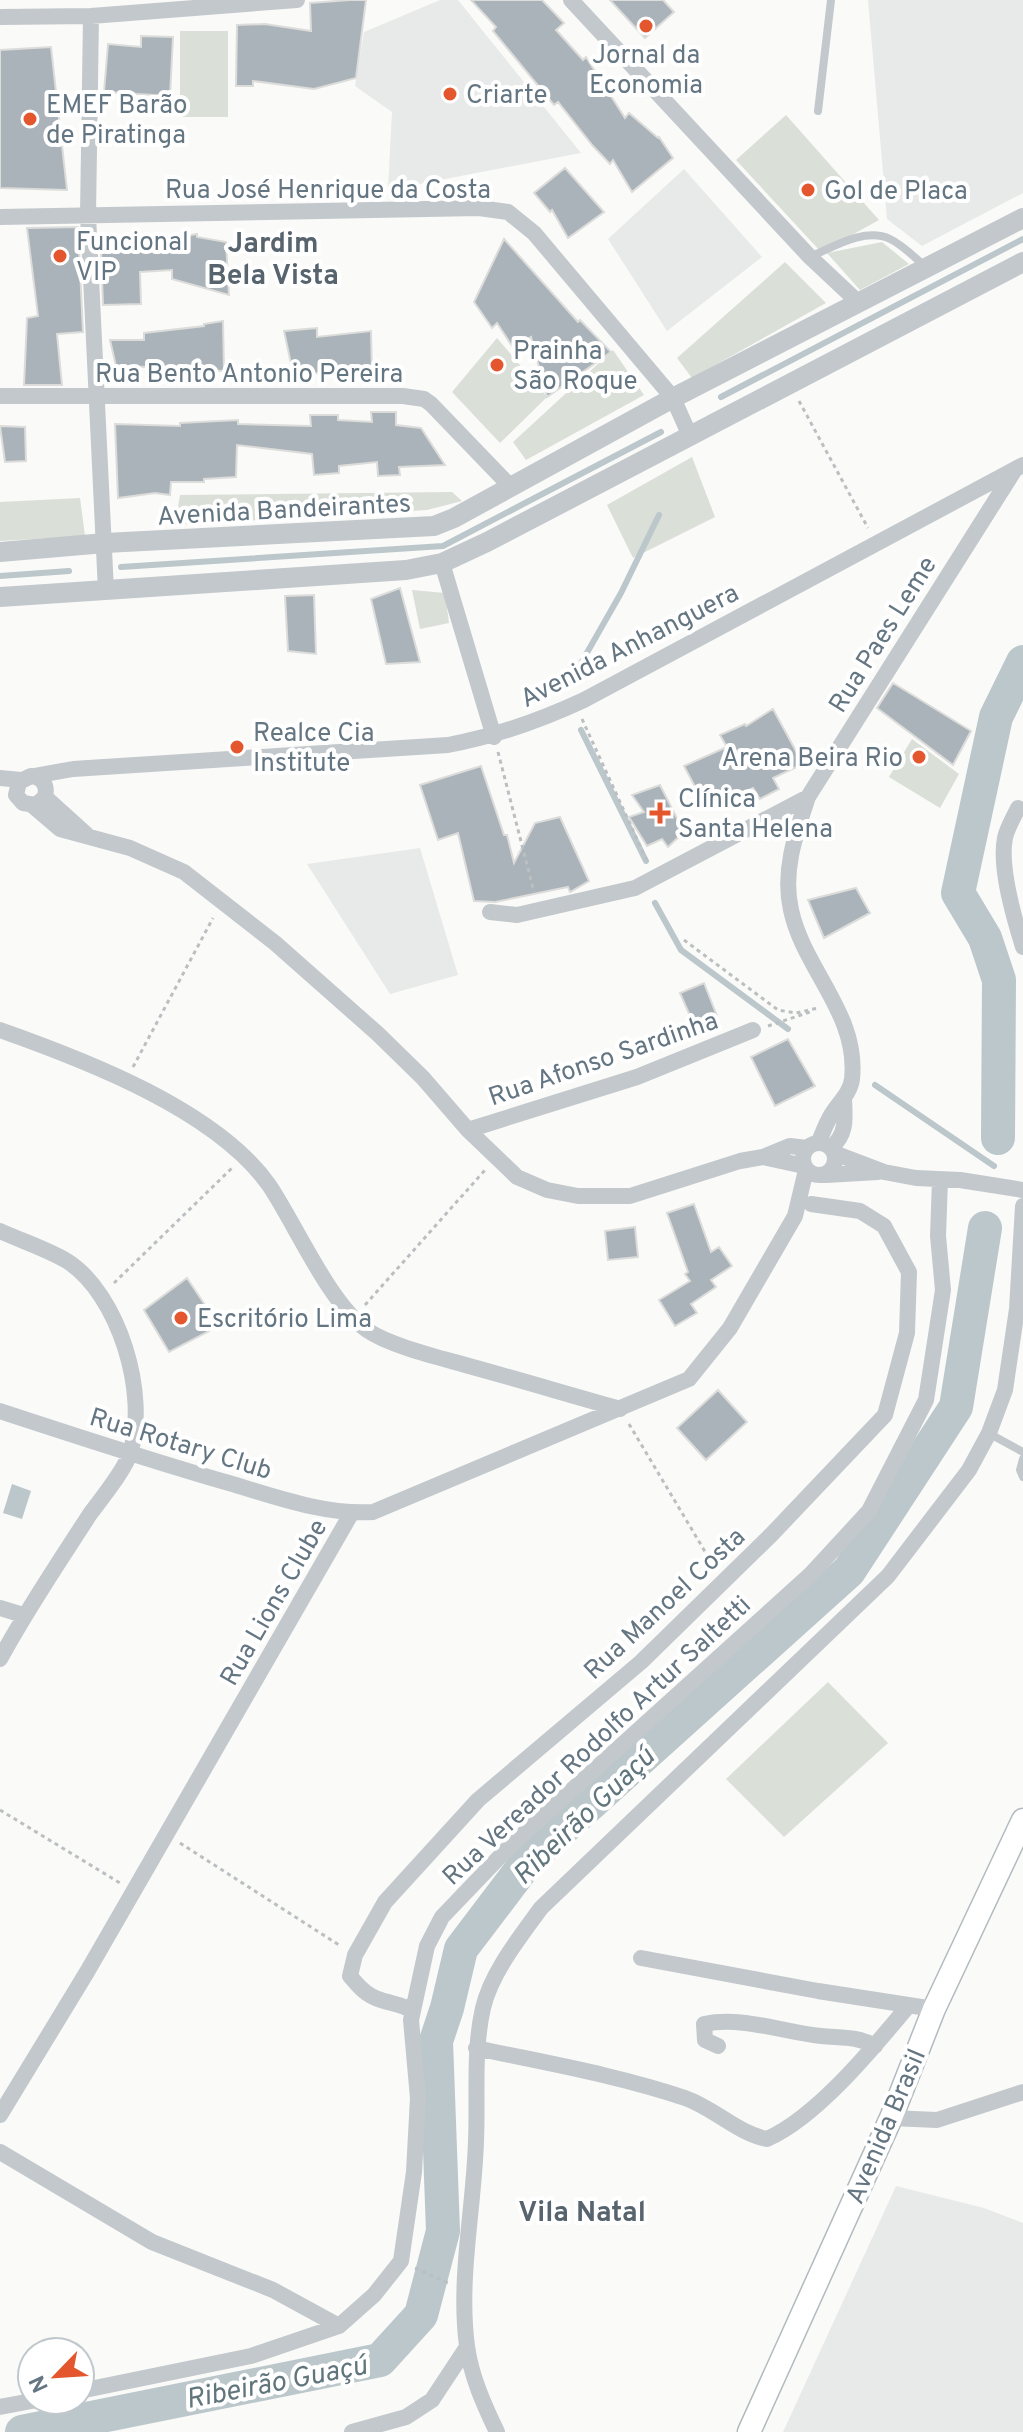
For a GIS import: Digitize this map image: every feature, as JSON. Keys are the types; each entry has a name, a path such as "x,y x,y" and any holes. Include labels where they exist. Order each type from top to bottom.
{"main road":[{"name":"Avenida Brasil","path":"749,2432 891,2118 934,2009 1023,1820"}],"street":[{"path":"0,17 91,16 297,0"},
{"path":"571,0 810,257 859,303"},
{"path":"91,16 88,215 106,591"},
{"name":"Rua José Henrique da Costa","path":"0,217 479,208 508,212 534,233 673,398 690,436"},
{"name":"Avenida Bandeirantes","path":"0,552 105,543 419,529 454,518 673,398 1023,218"},
{"path":"0,597 406,570 442,563 1023,262"},
{"name":"Rua Bento Antonio Pereira","path":"0,396 403,396 424,399 451,422 510,486"},
{"name":"Avenida Anhanguera","path":"0,778 28,778 73,769 448,745 494,737 575,705 1019,467"},
{"name":"Rua Paes Leme","path":"822,1148 841,1140 844,1099 852,1082 852,1049 837,1003 804,947 790,909 789,861 808,797 1019,467"},
{"path":"442,563 494,737"},
{"path":"32,801 44,784 28,778 16,795 32,801 60,829 130,848 184,872 275,943 378,1034 517,1177 547,1190 578,1196 630,1196 740,1161 763,1157 790,1146 822,1148 884,1172"},
{"path":"0,797 32,801"},
{"path":"490,912 517,915 635,888 808,797"},
{"path":"1018,808 1005,838 1006,867 1007,886 1023,947"},
{"path":"0,1030 74,1056 126,1081 181,1111 243,1156 268,1184 342,1306 367,1330 418,1352 620,1409"},
{"name":"Rua Afonso Sardinha","path":"468,1130 637,1077 753,1030"},
{"path":"805,1168 804,1154 822,1148"},
{"path":"811,1204 824,1175 834,1166 822,1148"},
{"path":"763,1157 805,1168 814,1175 884,1172 1023,1190"},
{"name":"Rua Lions Clube","path":"0,2115 134,1892 351,1514 389,1507 689,1379 730,1328 795,1216 805,1168"},
{"name":"Rua Vereador Rodolfo Artur Saltetti","path":"96,2388 251,2356 339,2326 374,2295 401,2261 414,2172 418,2098 411,2020 427,1946 442,1917 510,1846 811,1574 869,1511 926,1400 943,1290 938,1236 940,1180"},
{"name":"Rua Lions Clube","path":"795,1216 811,1204"},
{"name":"Rua Manoel Costa","path":"355,1955 385,1902 478,1800 641,1662 885,1415 907,1333 909,1272 884,1226 860,1211 811,1204"},
{"path":"497,2432 482,2402 467,2347 466,2289 476,2141 476,2048 484,2004 507,1955 541,1908 888,1576 969,1470 989,1433 1005,1390 1017,1309 1023,1206"},
{"path":"0,1231 66,1261 88,1279 118,1332 132,1368 137,1405 130,1454 23,1615 0,1659"},
{"name":"Rua Rotary Club","path":"0,1411 130,1454 286,1500 351,1514"},
{"path":"0,1608 23,1615"},
{"path":"355,1955 350,1976 362,1991 380,2000 406,2006 412,2011"},
{"path":"641,1958 934,2009"},
{"path":"476,2048 633,2081 710,2108 751,2136 767,2139 799,2119 875,2046 909,2005"},
{"path":"718,2046 705,2040 704,2024 721,2020 862,2039 875,2046"},
{"path":"891,2118 937,2120 1023,2092"},
{"path":"0,2152 152,2242 273,2290 339,2326"},
{"path":"352,2432 406,2417 432,2400 467,2347"}],"lane":[{"path":"818,111 831,0"},
{"path":"810,257 843,242 868,235 880,236 892,240 927,267"},
{"path":"989,1433 1022,1448"},
{"path":"1023,1459 1020,1470 1023,1477"}],"path":[{"path":"790,384 877,543"},
{"path":"575,705 655,878"},
{"path":"494,737 539,911"},
{"path":"126,1081 221,902"},
{"path":"684,940 785,1013 837,1003"},
{"path":"753,1030 837,1003"},
{"path":"100,1297 243,1156"},
{"path":"354,1317 497,1156"},
{"path":"620,1409 723,1582"},
{"path":"0,1810 134,1892"},
{"path":"167,1834 355,1955"},
{"path":"419,2270 450,2284"}],"shaded area":[{"name":"Criarte","path":"440,0 458,0 581,153 388,190 392,112 355,86 364,32"},
{"path":"868,0 1023,0 1023,193 922,246 887,219"},
{"path":"180,31 228,31 228,117 180,117"},
{"name":"Gol de Placa","path":"786,115 879,220 821,252 736,160"},
{"path":"684,169 762,257 667,331 608,239"},
{"path":"882,242 909,264 860,290 827,253"},
{"path":"785,262 826,303 692,378 677,358"},
{"name":"Prainha São Roque","path":"497,338 547,397 500,443 452,392"},
{"path":"613,350 644,395 526,460 513,442"},
{"path":"692,457 715,517 633,558 607,505"},
{"path":"452,492 462,501 427,510 175,525 180,495"},
{"path":"80,498 85,536 0,541 0,502"},
{"path":"412,590 445,593 449,623 420,629"},
{"name":"Arena Beira Rio","path":"912,739 959,774 940,808 889,777"},
{"path":"420,848 458,975 390,994 307,864"},
{"path":"12,1484 31,1491 22,1519 3,1513"},
{"path":"828,1682 888,1743 784,1837 726,1779"},
{"path":"896,2186 984,2208 1023,2223 1023,2432 783,2432"}],"building":[{"path":"366,0 356,78 314,89 253,81 253,86 236,86 237,25 265,24 311,31 310,3"},
{"path":"471,0 542,0 564,23 556,30 583,60 586,57 625,118 629,113 659,137 673,158 632,192 613,160 610,164 558,102 554,105 493,31 496,27"},
{"name":"Jornal da Economia","path":"610,0 663,0 674,12 645,38"},
{"path":"141,36 173,37 170,96 104,92 108,44 141,47"},
{"name":"EMEF Barão de Piratinga","path":"51,47 67,190 0,188 0,50"},
{"path":"565,168 604,212 568,238 552,210 550,212 534,193"},
{"path":"78,227 83,332 57,334 62,385 24,385 27,318 38,316 27,228"},
{"path":"197,234 197,237 226,242 229,295 172,279 172,270 140,272 141,304 103,305 101,250 139,249"},
{"path":"504,239 578,322 580,320 611,352 547,397 531,337 514,349 497,323 492,328 474,302"},
{"path":"223,321 224,371 199,370 199,374 173,369 146,374 146,367 116,366 110,340 144,340 144,333"},
{"path":"317,328 317,337 371,331 372,374 293,373 284,331"},
{"path":"371,412 396,412 396,425 421,428 445,465 399,467 400,475 378,476 377,462 339,466 339,473 314,475 312,454 237,445 236,477 204,479 204,482 171,482 170,495 155,493 118,498 115,424 180,426 180,423 238,420 238,424 311,426 310,415 338,415 338,420 372,422"},
{"path":"0,426 25,427 26,461 5,462"},
{"path":"400,588 420,662 386,664 371,599"},
{"path":"314,595 316,654 288,651 285,596"},
{"path":"893,683 971,731 953,765 877,708"},
{"path":"773,709 803,764 773,778 779,789 760,799 753,788 707,809 684,766 727,747 720,735 746,726"},
{"path":"481,766 514,863 535,823 560,817 589,881 570,892 568,887 495,902 474,901 458,833 438,840 420,785"},
{"name":"Clínica Santa Helena","path":"660,785 684,832 668,847 662,839 647,846 629,817 644,812 632,795"},
{"path":"856,888 870,913 824,938 808,900"},
{"path":"704,983 717,1016 694,1025 680,993"},
{"path":"788,1039 815,1086 775,1106 751,1057"},
{"path":"694,1204 711,1252 719,1247 732,1266 711,1280 716,1287 691,1304 697,1313 675,1326 659,1300 690,1281 685,1274 688,1272 667,1213"},
{"path":"635,1227 638,1257 608,1260 605,1231"},
{"name":"Escritório Lima","path":"187,1278 219,1326 169,1352 144,1310"},
{"path":"718,1390 747,1422 706,1460 677,1428"}],"waterway":[{"path":"721,397 1023,239"},
{"path":"121,567 443,546 661,432"},
{"path":"580,665 621,593 659,515"},
{"path":"0,576 69,571"},
{"name":"Ribeirão Guaçú","path":"998,1138 999,980 985,938 958,893 996,717 1023,662"},
{"path":"581,730 646,861"},
{"path":"655,903 681,950 788,1029"},
{"path":"875,1085 994,1166"},
{"name":"Ribeirão Guaçú","path":"22,2432 380,2360 421,2315 443,2231 436,2041 461,1949 530,1858 849,1571 956,1407 985,1228"}],"place":[{"name":"Jornal da Economia","path":"646,26"},
{"name":"Criarte","path":"450,94"},
{"name":"EMEF Barão de Piratinga","path":"30,119"},
{"name":"Gol de Placa","path":"808,190"},
{"name":"Funcional VIP","path":"60,256"},
{"name":"Prainha São Roque","path":"497,365"},
{"name":"Realce Cia Institute","path":"237,747"},
{"name":"Arena Beira Rio","path":"919,757"},
{"name":"Clínica Santa Helena","path":"660,813"},
{"name":"Escritório Lima","path":"181,1318"}],"district":[{"name":"Jardim Bela Vista","path":"273,258"},
{"name":"Vila Natal","path":"582,2211"}]}
